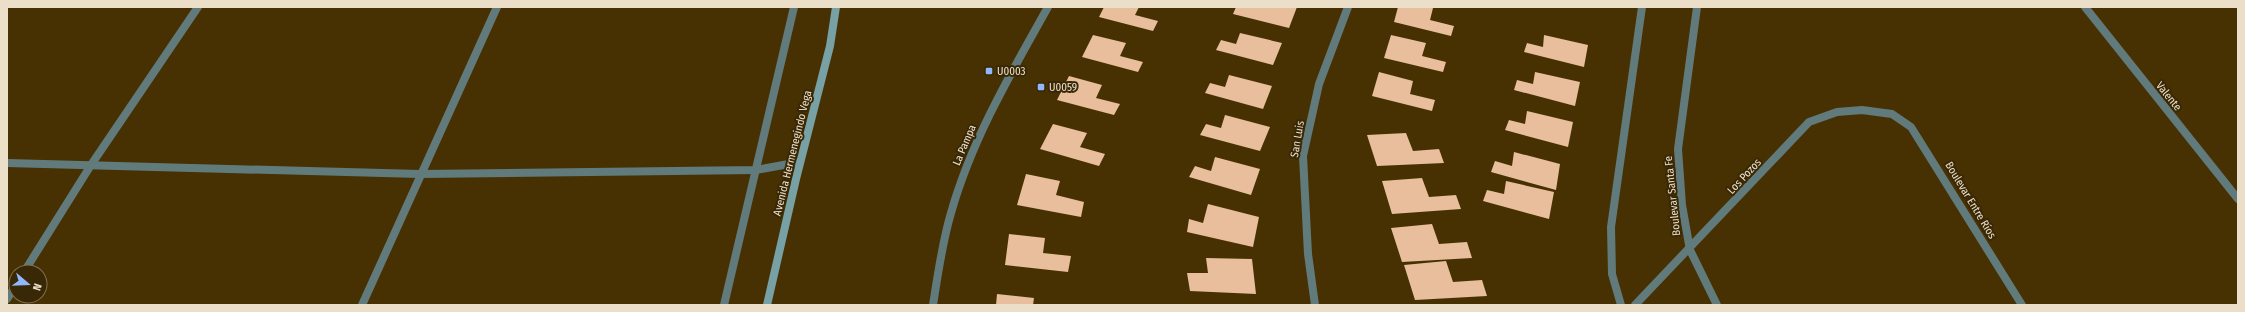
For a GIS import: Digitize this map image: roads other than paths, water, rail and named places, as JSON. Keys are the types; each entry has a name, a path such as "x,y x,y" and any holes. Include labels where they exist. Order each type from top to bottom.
{"street":[{"path":"29,264 91,165 198,7"},
{"path":"362,305 496,7"},
{"path":"724,305 794,7"},
{"name":"Avenida Hermenegindo Vega","path":"767,305 800,162 830,46 836,7"},
{"name":"La Pampa","path":"933,305 950,213 966,168 1008,80 1048,7"},
{"name":"San Luis","path":"1315,305 1308,254 1303,156 1319,84 1348,7"},
{"path":"1621,305 1612,274 1611,227 1642,7"},
{"name":"Boulevar Santa Fe","path":"1697,7 1678,149 1682,205 1690,250 1717,305"},
{"name":"Valente","path":"2085,7 2238,199"},
{"name":"Los Pozos","path":"1635,305 1690,250 1808,122 1837,112 1862,110 1892,114"},
{"name":"Boulevar Entre Ríos","path":"1892,114 1911,127 1928,151 2022,305"},
{"path":"7,163 420,174 756,170 800,162"}],"place":[{"name":"U0003","path":"989,71"},
{"name":"U0059","path":"1041,87"}]}
